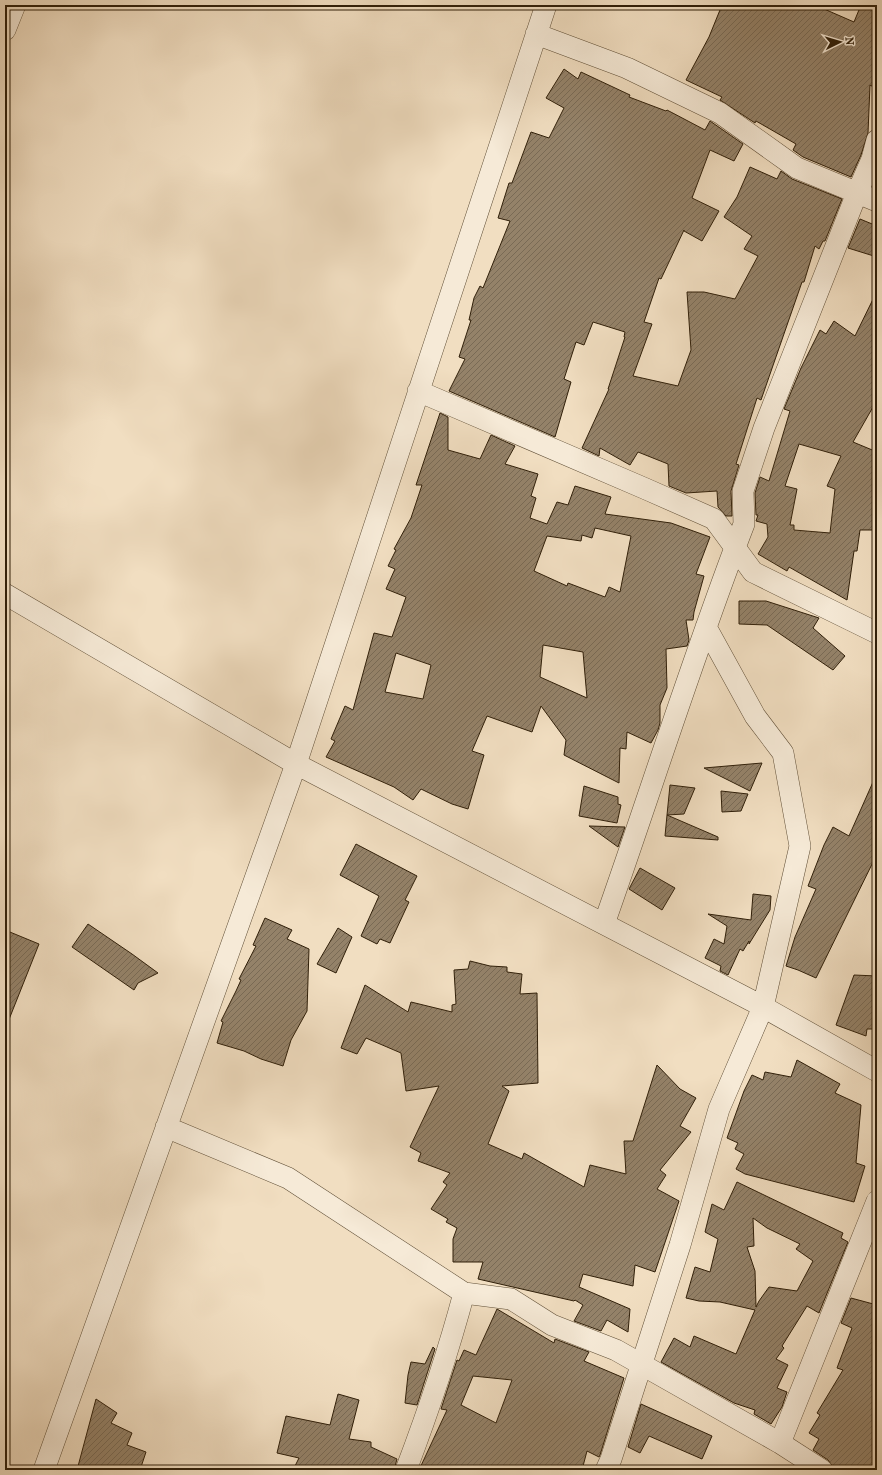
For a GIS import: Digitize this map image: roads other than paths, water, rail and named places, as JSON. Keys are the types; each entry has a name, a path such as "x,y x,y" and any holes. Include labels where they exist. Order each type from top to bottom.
{"street":[{"path":"5,30 16,5"},
{"path":"44,1470 296,764 546,5"},
{"path":"536,34 627,68 720,113 797,168 877,201"},
{"path":"604,924 630,851 653,778 744,524 742,491 764,428 857,192 872,159 877,140"},
{"path":"418,391 646,489 714,520 753,572 877,633"},
{"path":"5,594 296,764 763,1007 877,1071"},
{"path":"606,1470 611,1459 680,1245 720,1108 763,1007 800,846 783,753 755,716 706,627"},
{"path":"166,1127 288,1178 464,1293 511,1299 552,1324 616,1350 780,1443 822,1470"},
{"path":"780,1443 877,1201"},
{"path":"406,1470 453,1335 464,1293"}]}
